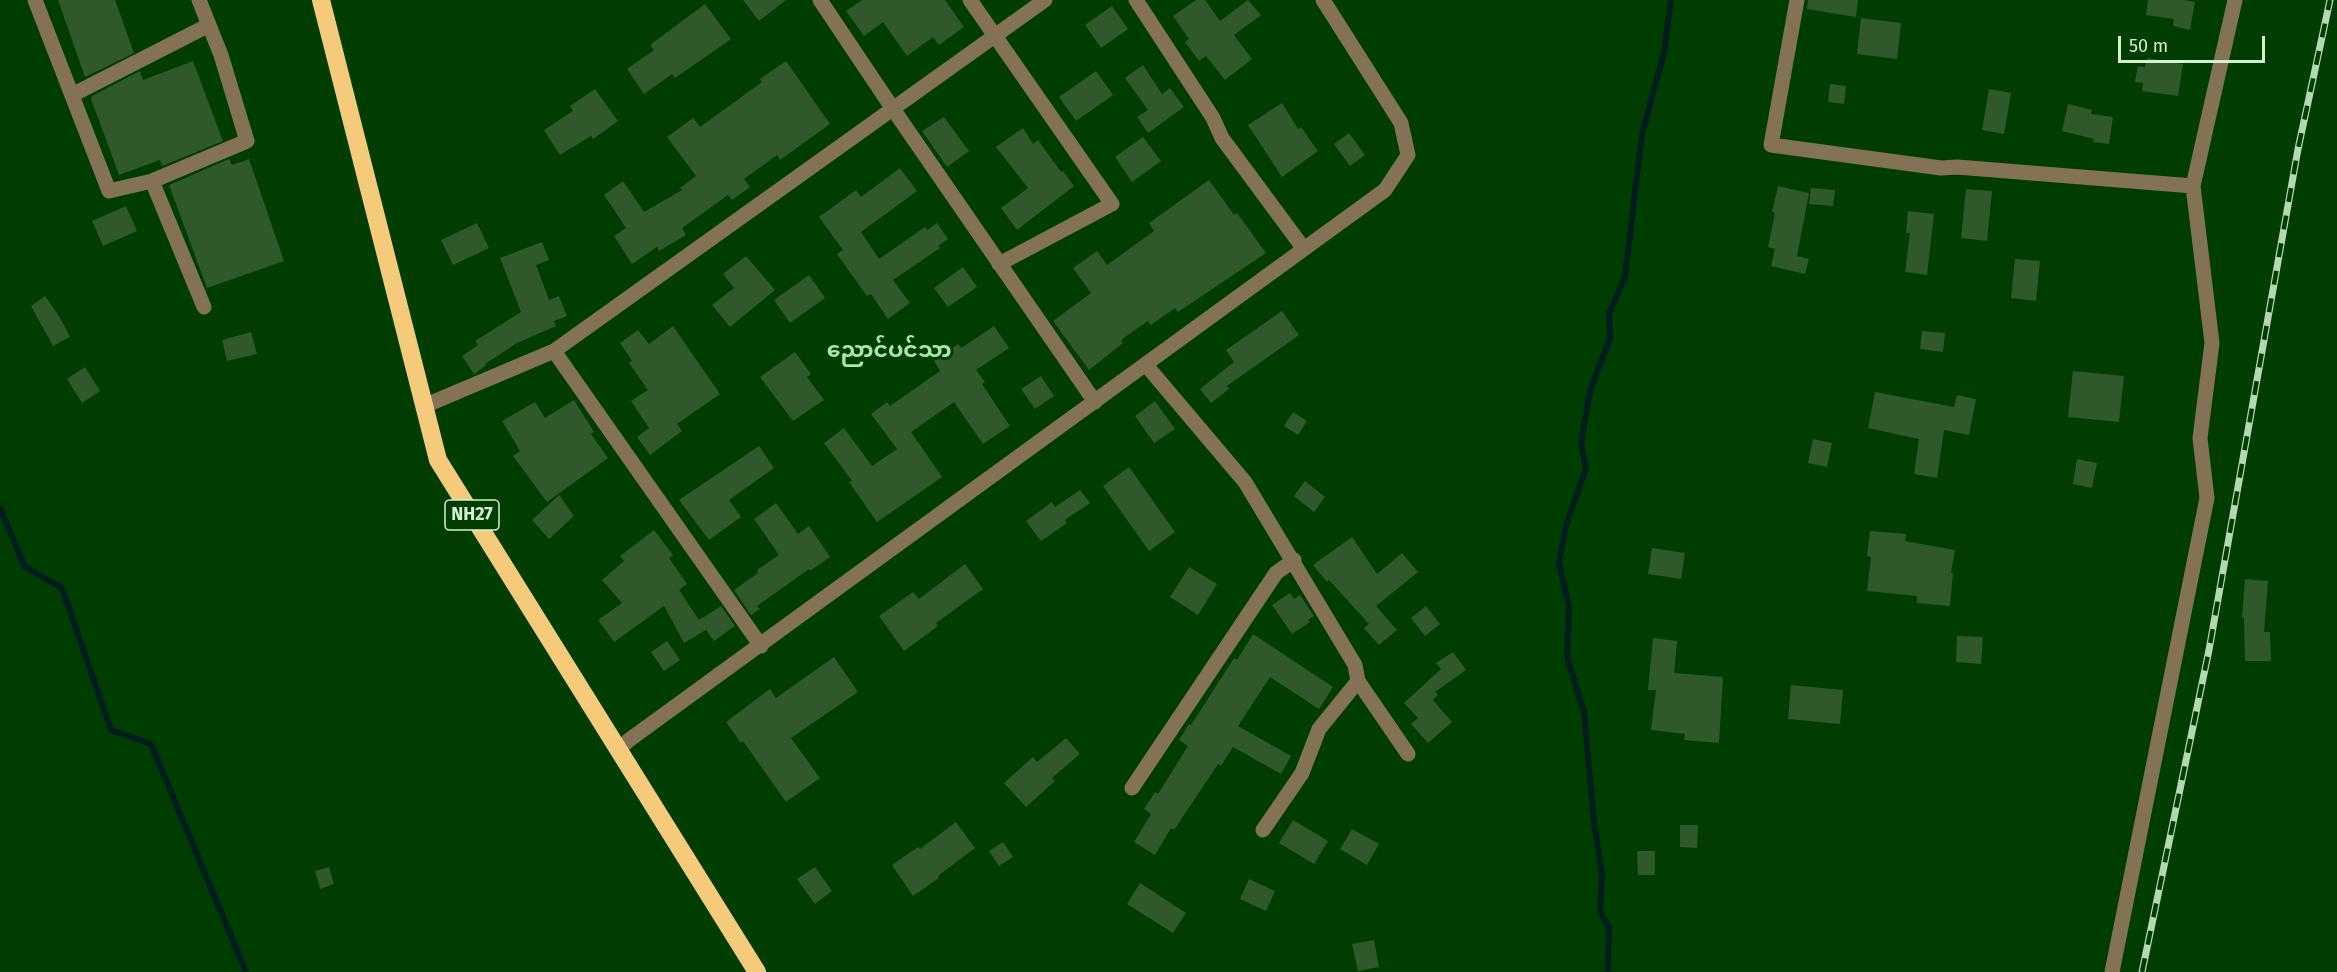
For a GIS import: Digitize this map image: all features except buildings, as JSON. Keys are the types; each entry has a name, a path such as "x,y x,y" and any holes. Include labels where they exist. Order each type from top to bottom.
{"highway":[{"name":"NH27","path":"321,0 438,460 757,972"}],"street":[{"path":"35,0 109,191 153,181 247,141 221,55 198,0"},
{"path":"820,0 892,109 1095,402"},
{"path":"970,0 1112,204 999,264"},
{"path":"424,406 554,351 1045,0"},
{"path":"1136,0 1213,118 1222,138 1304,249"},
{"path":"618,750 1385,190 1408,155 1401,123 1323,0"},
{"path":"1797,0 1771,145 1941,168 1957,167 2193,186"},
{"path":"2112,972 2207,498 2200,438 2212,343 2193,186 2235,0"},
{"path":"72,95 209,25"},
{"path":"153,181 204,308"},
{"path":"554,351 761,646"},
{"path":"1146,365 1245,482 1294,560 1355,665 1358,681 1408,754"},
{"path":"1132,788 1276,573 1294,560"},
{"path":"1263,830 1302,773 1319,729 1358,681"}],"waterway":[{"path":"1608,972 1609,927 1600,912 1602,875 1594,822 1584,712 1567,657 1569,607 1559,563 1566,525 1586,469 1581,443 1590,391 1610,338 1609,314 1625,277 1642,134 1664,53 1671,0"},
{"path":"0,508 25,567 62,588 111,730 151,744 246,972"}],"railway":[{"path":"2142,972 2209,650 2298,149 2330,0"}],"district":[{"name":"ညောင်ပင်သာ","path":"889,351"}]}
